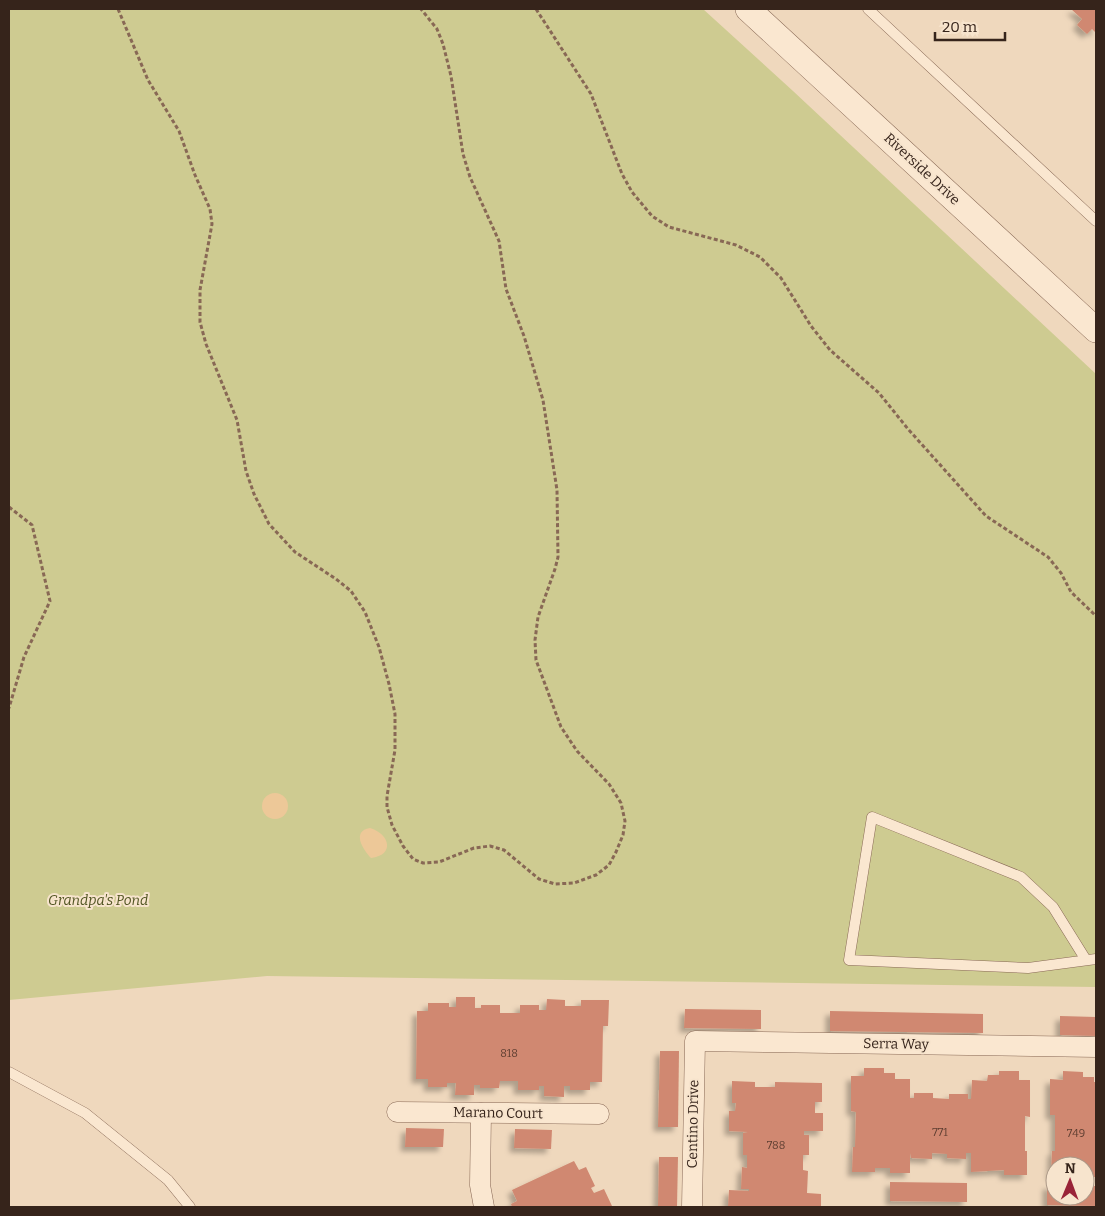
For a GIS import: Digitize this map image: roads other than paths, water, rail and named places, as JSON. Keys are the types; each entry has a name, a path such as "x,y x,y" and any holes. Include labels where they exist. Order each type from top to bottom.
{"street":[{"name":"Riverside Drive","path":"748,9 1096,330"},
{"name":"Serra Way","path":"695,1041 1096,1047"},
{"name":"Centino Drive","path":"692,1207 695,1041"},
{"name":"Marano Court","path":"397,1112 599,1114"},
{"path":"481,1113 480,1185 484,1207"}],"lane":[{"path":"868,9 1096,222"},
{"path":"872,817 1021,877 1053,907 1091,959 1028,968 849,960 872,817"},
{"path":"9,1072 85,1113 168,1180 190,1207"}],"park label":[{"name":"Grandpa's Pond","path":"98,900"}]}
